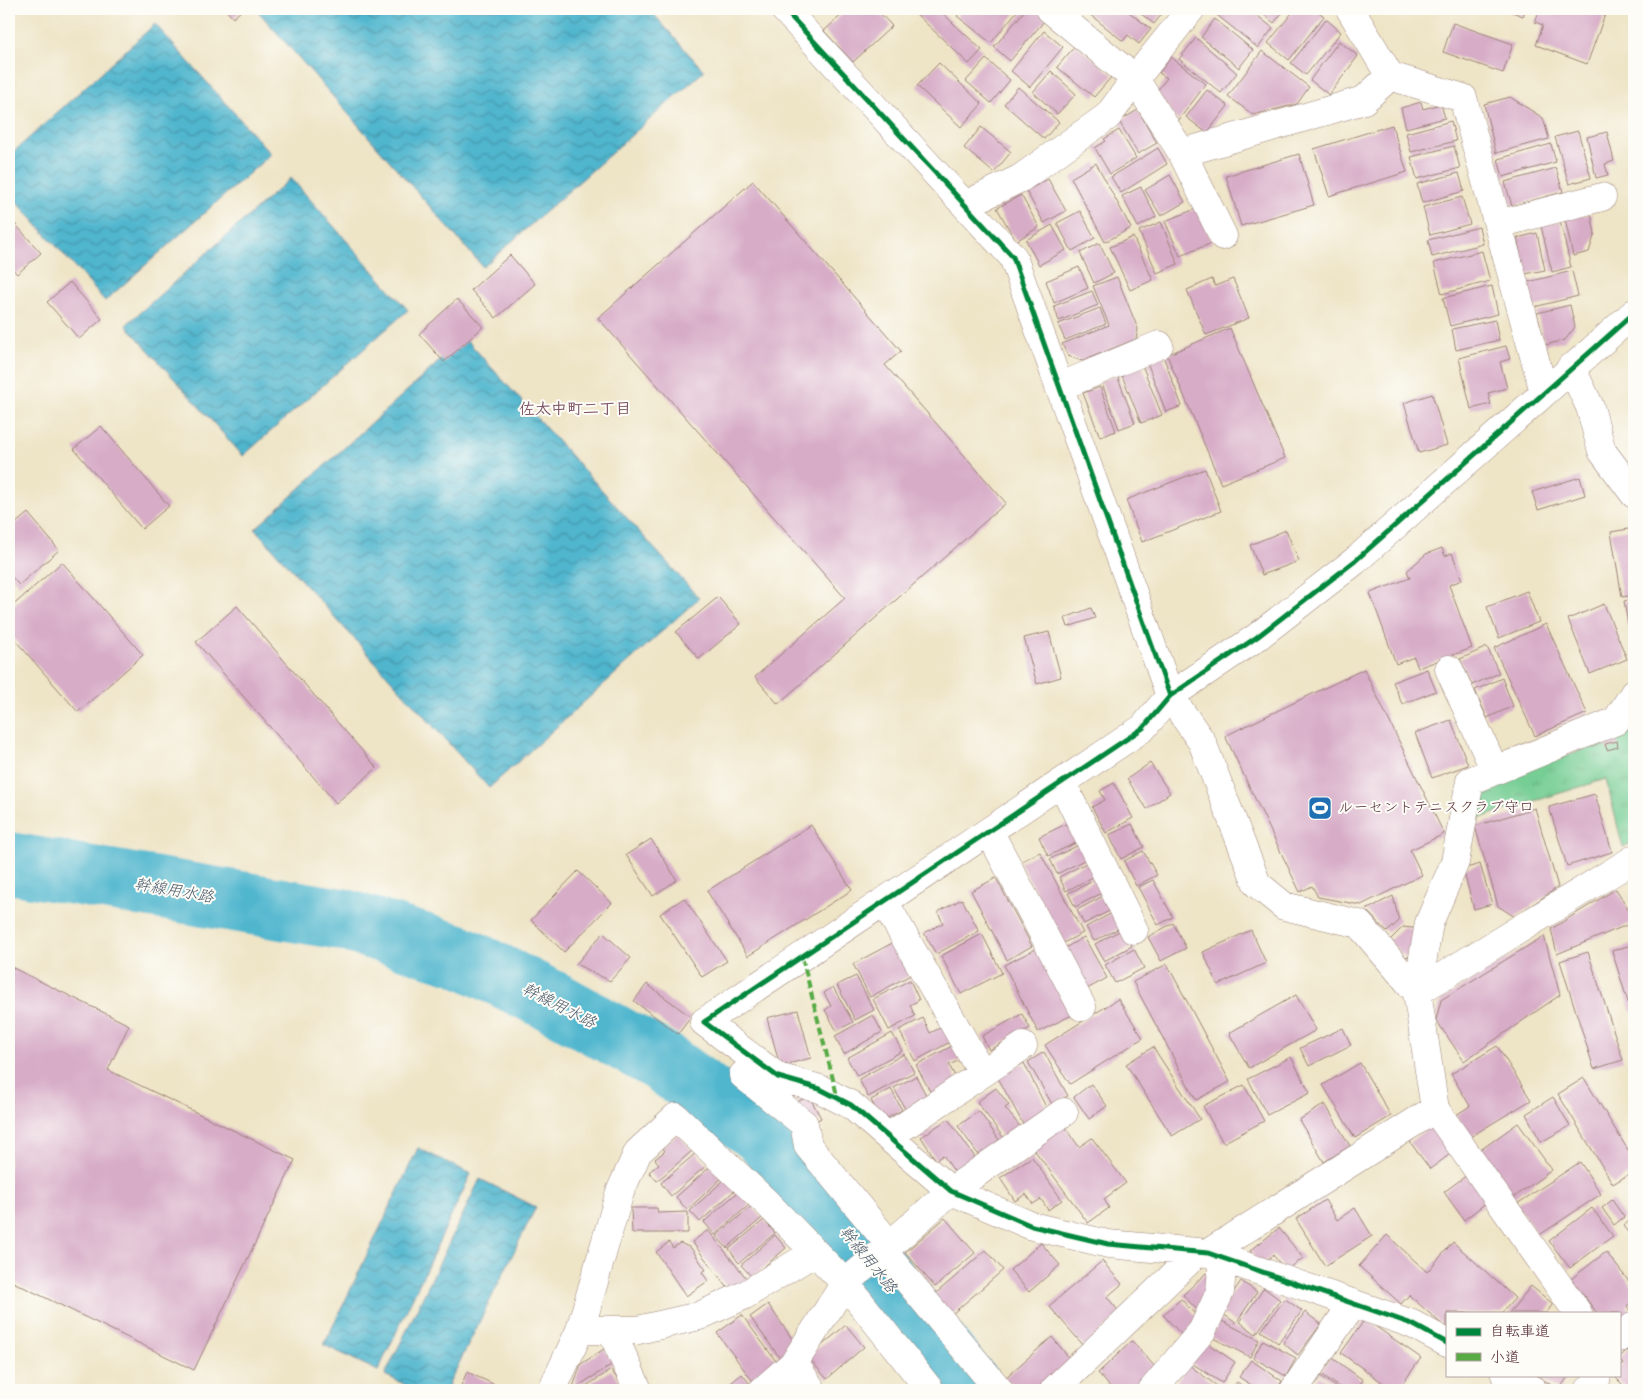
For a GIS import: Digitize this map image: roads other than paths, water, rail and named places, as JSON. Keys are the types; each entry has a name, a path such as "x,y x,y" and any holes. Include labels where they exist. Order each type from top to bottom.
{"street":[{"path":"784,9 1013,257 1170,696 1202,742 1257,884 1284,906 1359,924 1417,992"},
{"path":"1050,9 1135,79 1182,153 1223,236"},
{"path":"965,205 1021,178 1108,116 1191,9"},
{"path":"1350,9 1390,76 1463,98 1544,392"},
{"path":"1182,153 1364,100 1390,76"},
{"path":"1498,224 1602,197"},
{"path":"1446,1343 1412,1324 1210,1254 1108,1244 1032,1226 951,1190 851,1106 820,1089 778,1077 704,1022 1144,728 1170,696 1256,637 1355,561 1634,312"},
{"path":"1059,387 1159,345"},
{"path":"1571,367 1590,408 1602,451 1634,494"},
{"path":"1449,669 1495,771"},
{"path":"1577,1312 1434,1108 1417,992 1429,923 1455,862 1470,781 1616,721 1634,694"},
{"path":"1062,783 1134,930"},
{"path":"989,831 1082,1007"},
{"path":"1417,992 1634,859"},
{"path":"884,902 982,1073"},
{"path":"888,1136 1023,1046"},
{"path":"743,1075 804,1124 808,1146 884,1250 999,1390"},
{"path":"1054,1390 1210,1254 1434,1108"},
{"path":"763,1390 794,1363 848,1280 951,1190 1064,1112"},
{"path":"552,1390 580,1330 620,1192 638,1152 676,1117 766,1202 815,1252 848,1280 930,1390"},
{"path":"580,1330 638,1330 699,1316 745,1295 815,1252"},
{"path":"1152,1390 1202,1332 1220,1292 1210,1254"},
{"path":"1294,1390 1353,1303"},
{"path":"1620,1337 1634,1326"},
{"path":"612,1330 638,1390"},
{"path":"794,1363 812,1390"},
{"path":"1507,1376 1533,1390"}],"water":[{"path":"256,9 649,9 704,71 483,267"},
{"path":"155,24 271,154 105,301 9,193 9,156"},
{"path":"291,178 408,310 243,456 126,325"},
{"path":"465,338 699,598 489,788 255,529"},
{"path":"418,1148 471,1174 378,1371 324,1345"},
{"path":"480,1179 536,1207 446,1390 416,1390 385,1375"}],"waterway":[{"name":"幹線用水路","path":"9,863 341,919 458,955 558,1004 661,1061 762,1134 821,1201 973,1390"}],"place":[{"name":"ルーセントテニスクラブ守口","path":"1320,808"}],"district":[{"name":"佐太中町二丁目","path":"575,409"}]}
